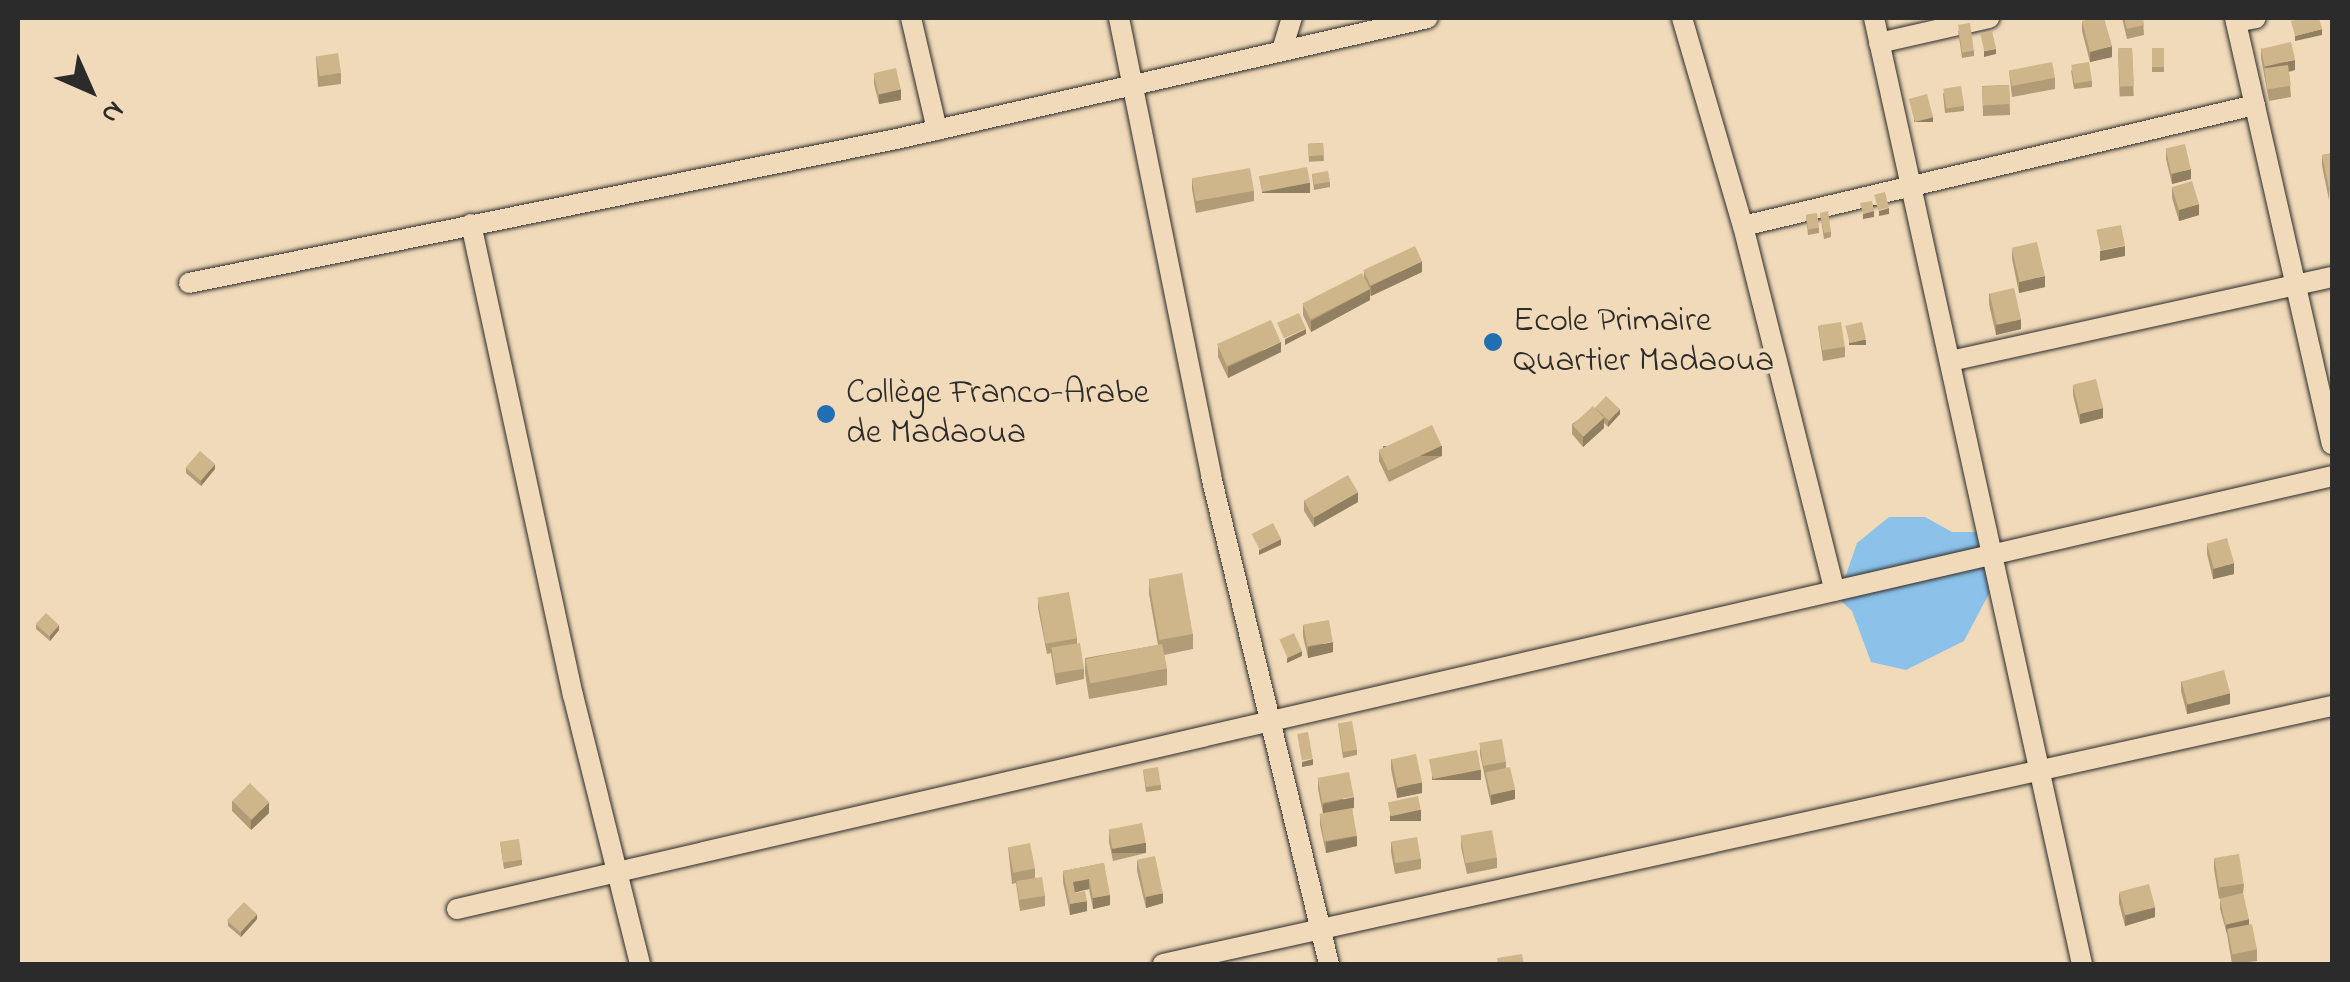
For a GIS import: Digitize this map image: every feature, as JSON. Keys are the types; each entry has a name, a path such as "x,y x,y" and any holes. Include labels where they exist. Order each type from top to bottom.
{"street":[{"path":"911,18 937,130"},
{"path":"1119,18 1211,476 1274,720 1328,964"},
{"path":"1282,50 1292,18"},
{"path":"189,283 937,130 1428,18"},
{"path":"1682,18 1743,226 1834,591"},
{"path":"1874,18 2082,964"},
{"path":"1880,43 1989,18"},
{"path":"2243,19 2255,104 2332,444"},
{"path":"1743,226 2255,104"},
{"path":"471,224 614,875 640,964"},
{"path":"1950,360 2332,278"},
{"path":"457,909 2332,476"},
{"path":"1163,964 2332,706"}],"water":[{"path":"1889,517 1925,517 1952,532 1979,532 1993,586 1964,641 1906,670 1871,662 1852,611 1838,598 1857,543"}],"building":[{"path":"2104,18 2112,46 2090,52 2082,21"},
{"path":"2124,18 2143,18 2144,25 2127,29"},
{"path":"2319,18 2322,29 2295,36 2291,21"},
{"path":"1970,23 1974,51 1962,52 1958,25"},
{"path":"1992,31 1996,49 1984,51 1980,34"},
{"path":"2291,42 2295,60 2265,67 2261,49"},
{"path":"2132,48 2134,86 2120,87 2118,49"},
{"path":"2152,48 2164,48 2164,67 2152,67"},
{"path":"338,53 341,73 319,76 316,56"},
{"path":"2052,62 2055,78 2012,86 2009,70"},
{"path":"2089,62 2092,81 2074,84 2071,65"},
{"path":"2288,65 2291,86 2267,89 2264,68"},
{"path":"896,68 901,89 879,95 874,73"},
{"path":"2009,85 2010,104 1983,105 1982,86"},
{"path":"1961,86 1964,106 1946,109 1943,89"},
{"path":"1927,94 1933,117 1915,122 1909,99"},
{"path":"1323,143 1324,155 1309,156 1308,144"},
{"path":"2185,144 2191,169 2171,174 2166,148"},
{"path":"2332,153 2332,188 2329,189 2322,155"},
{"path":"1307,167 1310,183 1262,192 1259,176"},
{"path":"1250,168 1254,191 1196,201 1192,178"},
{"path":"1328,171 1330,182 1314,185 1312,174"},
{"path":"2192,181 2199,204 2179,210 2172,187"},
{"path":"1885,192 1889,208 1878,210 1874,195"},
{"path":"1872,201 1874,211 1863,214 1860,203"},
{"path":"1828,211 1831,232 1824,233 1820,213"},
{"path":"1817,213 1819,228 1808,229 1806,215"},
{"path":"2121,225 2125,246 2100,250 2096,230"},
{"path":"2037,242 2045,276 2020,282 2012,248"},
{"path":"1415,246 1422,261 1371,285 1363,270"},
{"path":"1362,273 1370,289 1310,319 1302,303"},
{"path":"2014,288 2021,319 1997,325 1990,294"},
{"path":"1299,313 1306,329 1284,338 1277,323"},
{"path":"1271,320 1281,342 1227,366 1217,344"},
{"path":"1841,322 1845,347 1822,350 1818,326"},
{"path":"1862,322 1866,340 1849,343 1845,326"},
{"path":"2096,379 2103,408 2080,414 2073,385"},
{"path":"1606,396 1620,409 1609,421 1595,408"},
{"path":"1593,406 1604,418 1583,437 1573,425"},
{"path":"1432,425 1442,446 1388,471 1379,450"},
{"path":"200,451 215,464 201,481 186,468"},
{"path":"1348,475 1358,492 1314,518 1304,500"},
{"path":"1273,523 1281,539 1260,550 1252,534"},
{"path":"2227,538 2234,563 2214,569 2207,544"},
{"path":"1182,573 1193,634 1159,640 1149,579"},
{"path":"1069,592 1077,638 1046,644 1037,598"},
{"path":"46,613 59,625 49,636 36,624"},
{"path":"1329,620 1333,642 1307,646 1303,625"},
{"path":"1294,633 1302,651 1288,658 1279,640"},
{"path":"1080,643 1084,669 1055,673 1051,648"},
{"path":"1162,644 1167,669 1090,683 1085,659"},
{"path":"2224,670 2230,693 2188,705 2181,681"},
{"path":"1352,721 1357,750 1343,752 1338,723"},
{"path":"1308,732 1313,759 1302,760 1297,734"},
{"path":"1502,739 1506,762 1483,766 1479,743"},
{"path":"1477,750 1481,770 1433,779 1429,759"},
{"path":"1416,754 1422,782 1398,788 1392,759"},
{"path":"1158,767 1161,785 1146,787 1143,769"},
{"path":"1510,767 1515,789 1491,795 1486,773"},
{"path":"1349,772 1354,797 1322,803 1318,778"},
{"path":"250,783 269,802 251,820 232,801"},
{"path":"1418,796 1421,810 1391,816 1388,802"},
{"path":"1352,808 1357,836 1324,841 1320,814"},
{"path":"1142,823 1146,843 1112,849 1109,829"},
{"path":"1492,830 1497,858 1465,863 1460,836"},
{"path":"1417,837 1421,859 1395,863 1391,842"},
{"path":"519,839 522,860 503,862 500,842"},
{"path":"1030,843 1035,869 1013,873 1008,847"},
{"path":"2239,854 2244,884 2219,888 2214,858"},
{"path":"1155,856 1163,893 1145,897 1137,860"},
{"path":"1104,863 1110,895 1093,898 1089,879 1073,882 1075,893 1085,891 1087,901 1070,904 1063,871"},
{"path":"1042,877 1045,896 1019,900 1016,881"},
{"path":"2149,884 2155,907 2125,915 2119,892"},
{"path":"2243,893 2249,919 2226,925 2220,898"},
{"path":"244,902 257,914 240,933 227,920"},
{"path":"2252,924 2257,950 2232,954 2227,929"},
{"path":"1522,954 1524,964 1498,964 1497,958"}],"place":[{"name":"Ecole Primaire Quartier Madaoua","path":"1493,342"},
{"name":"Collège Franco-Arabe de Madaoua","path":"826,414"}]}
